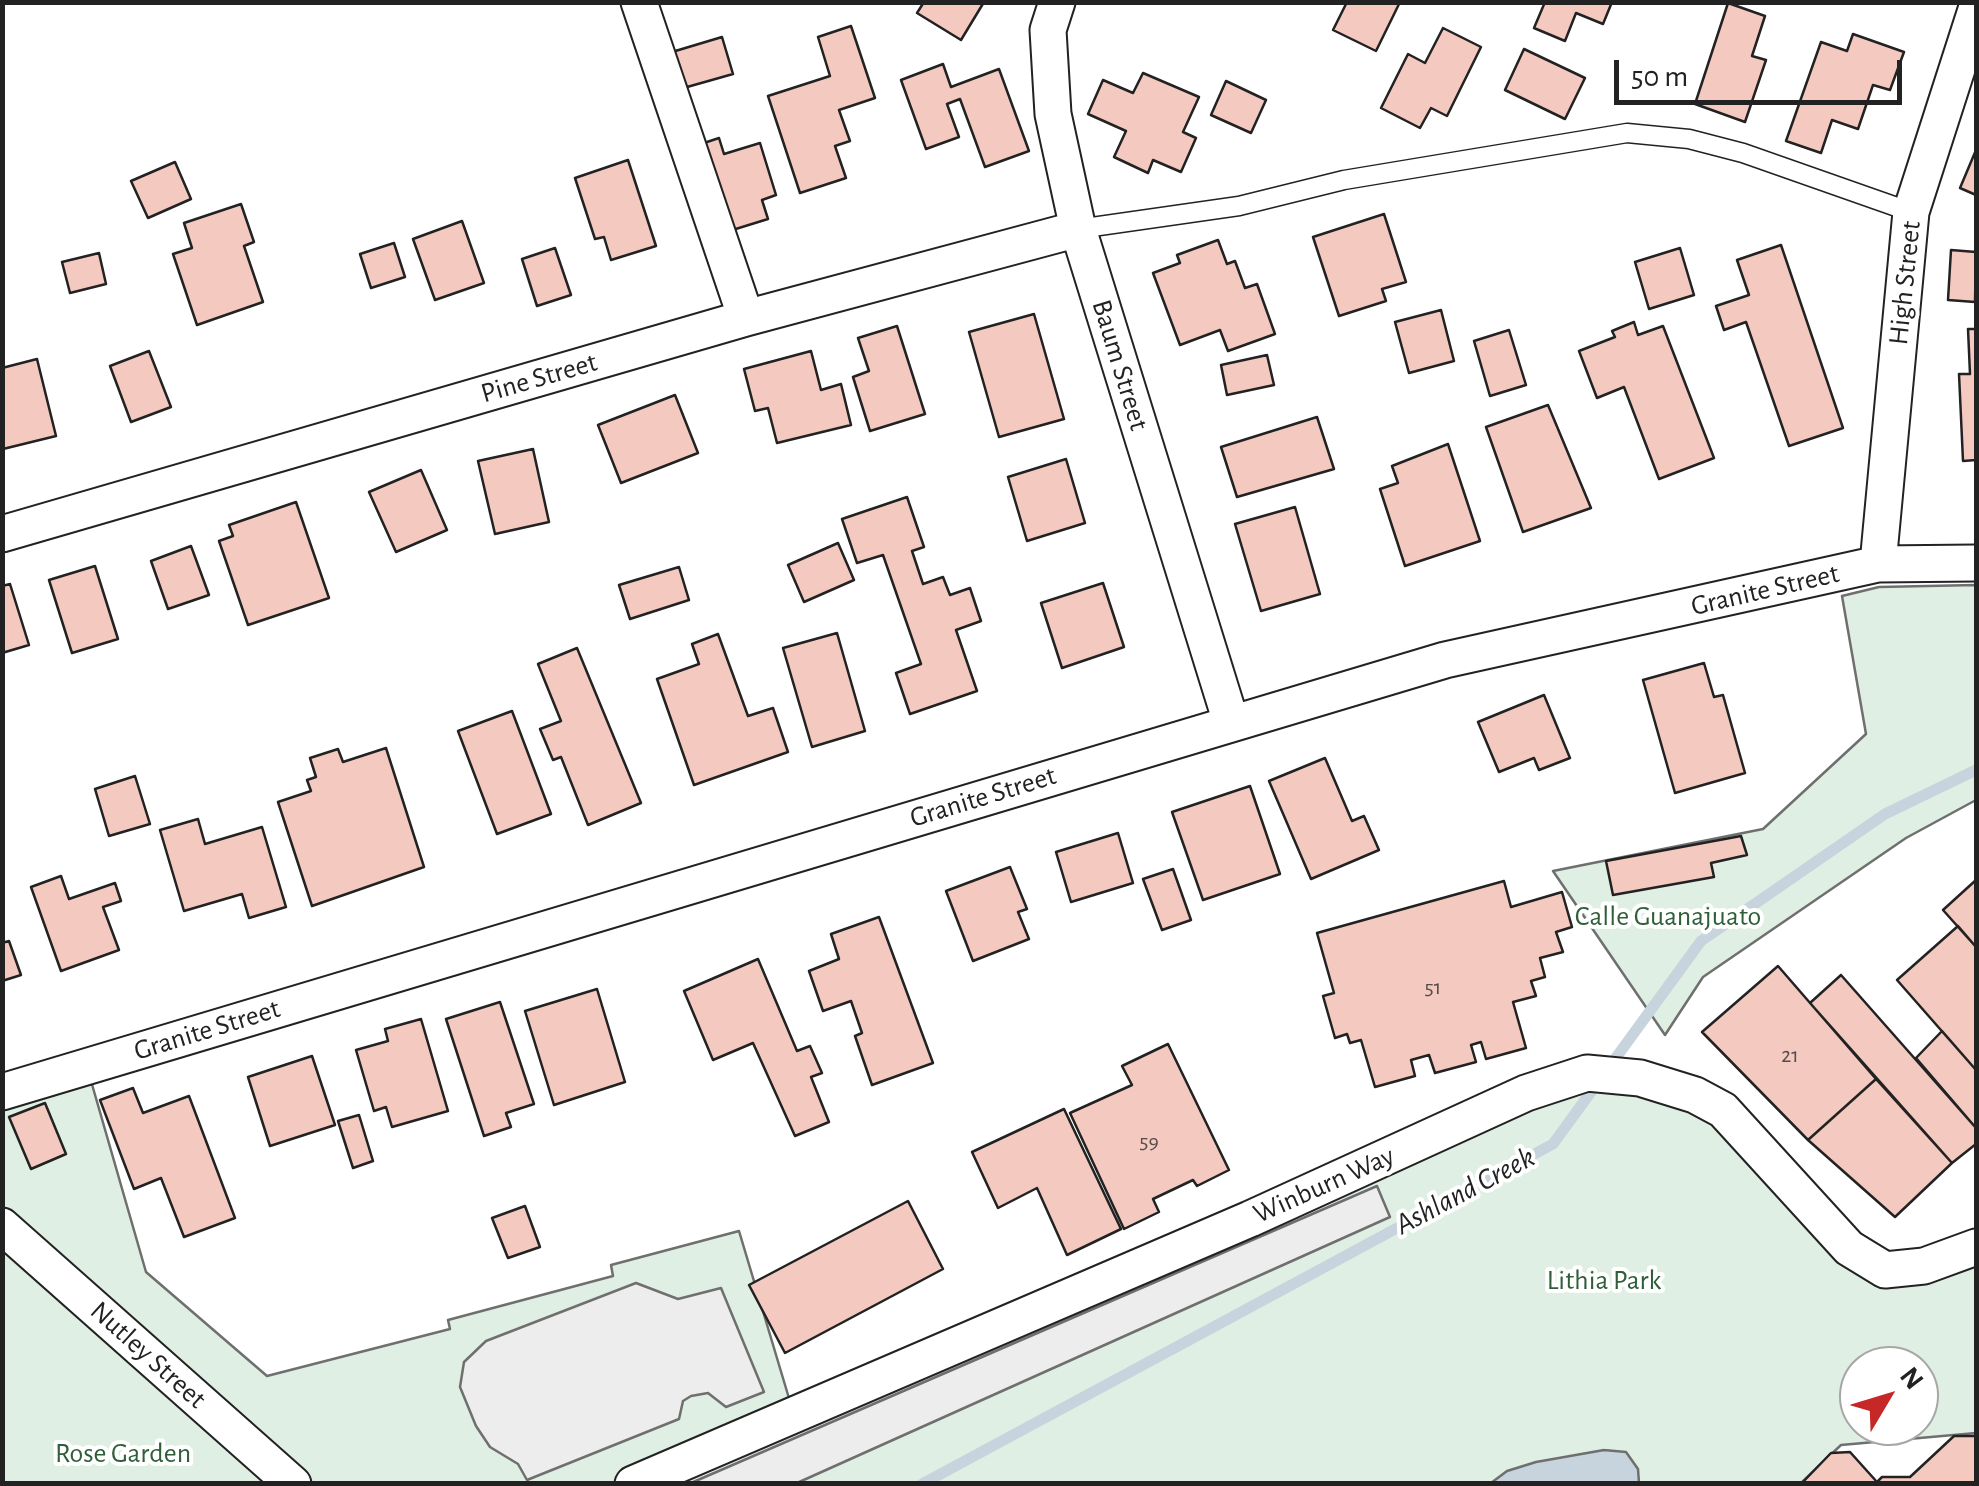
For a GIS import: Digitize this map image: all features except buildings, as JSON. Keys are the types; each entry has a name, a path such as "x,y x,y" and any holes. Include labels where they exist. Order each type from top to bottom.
{"street":[{"path":"639,2 746,318"},
{"name":"Baum Street","path":"1057,2 1048,30 1053,114 1078,229 1230,722"},
{"path":"1948,2 1976,12"},
{"name":"High Street","path":"1878,564 1911,212 1976,12"},
{"name":"Pine Street","path":"2,534 746,318 1078,229"},
{"name":"Granite Street","path":"2,1092 1446,660 1878,564 1976,563"},
{"name":"Winburn Way","path":"632,1484 1571,1077 1622,1074 1667,1086 1723,1110 1822,1220 1868,1262 1898,1270 1976,1247"},
{"name":"Nutley Street","path":"2,1226 293,1484"}],"lane":[{"path":"1078,229 1239,206 1344,180 1626,134 1688,139 1743,153 1911,212"}],"green space":[{"name":"Calle Guanajuato","path":"1976,585 1976,800 1906,838 1703,977 1665,1035 1553,871 1763,829 1866,734 1842,596 1879,587"},
{"name":"Lithia Park","path":"87,1067 146,1272 267,1376 450,1329 448,1320 613,1276 611,1265 739,1231 794,1415 1571,1077 1695,1095 1868,1262 1976,1260 1976,1433 1939,1436 1939,1346 1839,1346 1840,1446 1801,1483 3,1484 3,1092"}],"shaded area":[{"path":"1377,1186 1390,1217 797,1483 691,1483"},
{"path":"636,1283 678,1299 721,1288 764,1392 726,1407 708,1393 691,1396 683,1401 679,1419 527,1480 518,1464 490,1447 476,1426 460,1387 464,1362 486,1341"},
{"path":"1604,1450 1626,1452 1638,1469 1639,1483 1491,1483 1507,1471 1536,1462"}],"waterway":[{"name":"Ashland Creek","path":"922,1484 1553,1144 1701,941 1885,814 1976,770"}],"park label":[{"name":"Rose Garden","path":"123,1454"}]}
